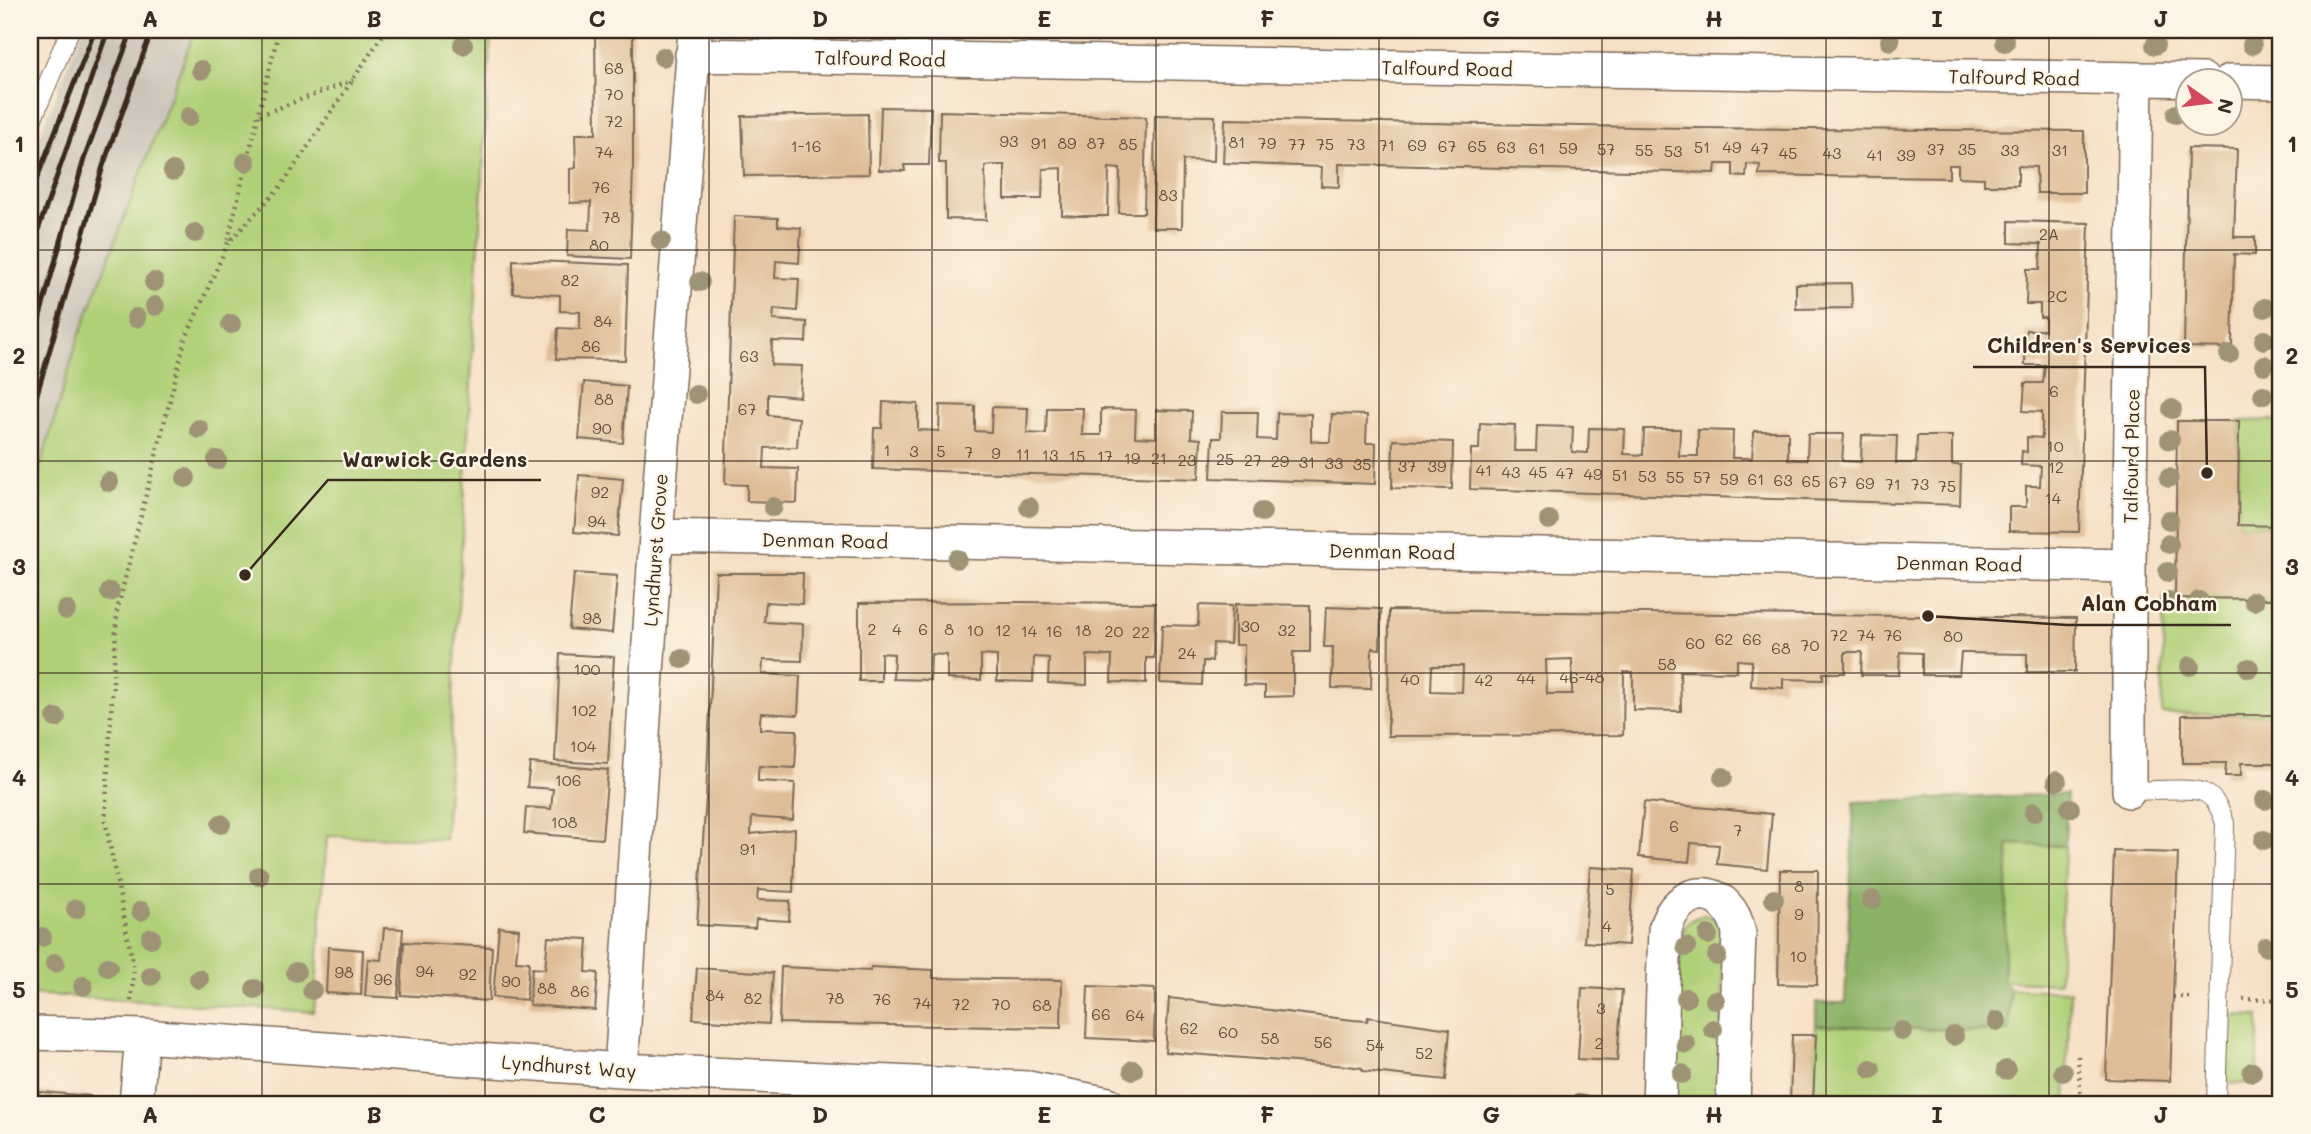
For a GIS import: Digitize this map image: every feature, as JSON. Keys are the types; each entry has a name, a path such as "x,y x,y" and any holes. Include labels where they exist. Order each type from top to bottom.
{"street":[{"name":"Talfourd Road","path":"694,42 2174,80"},
{"name":"Lyndhurst Grove","path":"621,1070 656,536 694,42"},
{"name":"Talfourd Place","path":"2129,792 2129,566 2136,79"},
{"path":"2244,81 2281,82"},
{"name":"Denman Road","path":"656,536 2129,566"},
{"path":"1659,1104 1665,930 1668,917 1676,905 1688,897 1703,895 1717,898 1728,906 1736,919 1739,933 1733,1104"},
{"path":"136,1021 136,1104"},
{"name":"Lyndhurst Way","path":"30,1033 136,1021 621,1070 1028,1088 1076,1101 1108,1104"}],"lane":[{"path":"30,125 70,30"},
{"path":"2129,792 2203,792 2221,808 2225,823 2216,1104"}],"path":[{"path":"136,1021 134,969 105,820 117,611 185,340 228,243 279,30"},
{"path":"228,243 282,185 386,30"},
{"path":"259,115 354,80"},
{"path":"2078,1056 2081,1104"}],"shaded area":[{"path":"82,30 195,30 76,345 30,502 30,160"}],"green space":[{"path":"195,30 491,30 445,839 327,836 314,1012 30,994 30,502 76,345"},
{"path":"2281,420 2281,526 2238,525 2239,421"},
{"path":"2164,597 2281,599 2281,715 2162,714"},
{"path":"2067,794 2065,846 2009,844 2003,980 2010,989 2009,1032 1816,1025 1816,1003 1845,1003 1854,802"},
{"path":"2009,844 2065,846 2059,983 2003,981"},
{"path":"1704,915 1716,920 1725,930 1718,1104 1674,1104 1681,938 1688,922"},
{"path":"2010,989 2070,991 2066,1104 1813,1104 1816,1025 2008,1032"},
{"path":"2228,1015 2259,1016 2257,1084 2226,1083"}],"building":[{"path":"595,30 633,30 630,259 567,256 568,229 590,230 591,202 570,203 570,169 576,168 575,134 596,134"},
{"path":"881,107 931,108 929,165 904,165 905,171 879,170"},
{"path":"940,111 1146,117 1144,213 1119,213 1120,169 1109,168 1108,216 1080,216 1062,215 1062,168 1043,169 1042,199 1005,199 1005,165 993,165 985,166 986,220 946,219 946,163 939,163"},
{"path":"868,114 869,174 744,176 742,116"},
{"path":"1155,115 1215,116 1214,161 1183,160 1182,228 1153,228"},
{"path":"1225,119 1687,128 2084,131 2084,193 2037,193 2036,167 2018,166 2018,185 1984,185 1984,178 1958,177 1958,165 1949,165 1949,178 1759,175 1760,165 1747,164 1746,177 1733,176 1733,164 1716,164 1715,173 1339,164 1339,187 1321,186 1322,167 1223,163"},
{"path":"2188,148 2237,149 2234,237 2255,237 2255,255 2234,254 2232,348 2184,347"},
{"path":"734,216 778,218 778,226 801,228 799,263 776,261 775,278 799,279 797,311 774,309 773,320 807,322 806,342 772,341 771,365 802,366 800,397 768,394 768,415 799,418 797,447 765,448 764,468 798,469 797,503 747,501 747,485 725,484"},
{"path":"2009,221 2089,223 2079,532 2009,531 2009,507 2026,507 2026,486 2040,486 2041,466 2021,465 2022,451 2027,452 2027,437 2042,438 2042,412 2023,411 2025,383 2043,383 2045,365 2025,365 2026,330 2045,330 2045,317 2040,317 2040,304 2026,304 2027,269 2040,269 2041,244 2009,243"},
{"path":"513,260 628,265 625,360 556,359 558,328 580,329 580,312 560,311 560,295 513,293"},
{"path":"1851,283 1852,308 1796,309 1796,284"},
{"path":"584,382 627,386 623,443 579,439"},
{"path":"883,402 918,404 918,430 939,431 940,405 975,406 975,431 991,432 992,407 1028,408 1027,433 1046,434 1047,408 1083,408 1082,435 1101,435 1101,409 1136,410 1135,437 1156,438 1156,410 1192,411 1191,438 1201,439 1199,479 873,469 874,428 882,428"},
{"path":"1222,412 1258,412 1257,439 1276,440 1277,413 1311,414 1311,441 1321,442 1330,442 1332,414 1367,415 1366,443 1376,443 1375,484 1211,478 1213,438 1221,438"},
{"path":"2177,421 2239,421 2238,525 2281,526 2281,599 2175,598"},
{"path":"1480,423 1515,425 1514,451 1536,451 1537,426 1573,427 1572,452 1588,453 1589,428 1625,429 1624,454 1643,455 1644,429 1680,429 1679,456 1698,456 1698,430 1733,431 1732,458 1752,458 1754,431 1788,431 1788,459 1798,460 1807,460 1808,434 1844,434 1842,461 1861,462 1862,435 1897,436 1896,463 1916,463 1917,436 1952,436 1952,465 1961,465 1960,505 1470,489 1471,449 1479,449"},
{"path":"1393,440 1453,442 1452,489 1392,488"},
{"path":"579,475 623,479 618,536 574,532"},
{"path":"574,573 617,576 612,633 569,629"},
{"path":"716,573 803,573 802,604 766,602 764,622 803,624 802,661 763,660 762,674 800,676 798,715 761,713 760,720 760,729 797,730 795,768 759,766 758,773 758,781 795,783 793,820 752,817 751,834 795,829 793,892 758,890 757,900 790,901 789,921 756,919 755,928 697,925 706,798"},
{"path":"859,603 1155,603 1154,658 1146,658 1146,683 1111,682 1112,656 1087,655 1087,685 1048,683 1049,658 1034,657 1033,682 997,681 997,656 981,655 981,680 947,679 947,655 931,654 930,680 893,679 894,654 881,653 881,681 859,681"},
{"path":"1235,604 1310,605 1310,652 1293,652 1293,696 1265,697 1265,686 1244,685 1244,645 1235,645"},
{"path":"1199,605 1232,606 1230,644 1213,643 1212,661 1203,661 1202,685 1160,683 1162,625 1198,626"},
{"path":"1326,607 1381,609 1380,649 1372,648 1371,689 1332,688 1333,647 1324,647"},
{"path":"1389,610 2076,618 2075,672 2027,672 2027,654 1961,653 1959,675 1922,675 1922,653 1900,652 1899,675 1861,675 1862,652 1845,652 1845,673 1823,673 1823,680 1783,679 1783,688 1751,686 1752,661 1737,660 1737,672 1680,671 1681,711 1633,710 1633,672 1624,672 1623,735 1388,736","holes":["1572,659 1572,694 1547,694 1546,660","1432,666 1463,666 1462,692 1431,691"]},
{"path":"560,654 614,657 608,764 555,761"},
{"path":"2182,715 2281,715 2281,763 2241,763 2241,776 2225,776 2226,763 2182,763"},
{"path":"530,763 608,770 602,839 524,833 526,807 551,809 553,789 527,787"},
{"path":"1644,802 1772,814 1767,869 1717,864 1719,845 1691,843 1689,862 1639,857"},
{"path":"2114,851 2178,853 2170,1081 2106,1079"},
{"path":"1590,867 1634,870 1628,945 1584,942"},
{"path":"1780,870 1818,870 1817,985 1778,984"},
{"path":"499,927 519,929 516,961 529,962 526,1000 493,997"},
{"path":"384,928 403,929 398,998 365,996 368,959 381,960"},
{"path":"548,937 588,939 586,972 598,973 595,1010 529,1005 532,968 545,969"},
{"path":"404,942 492,947 489,1001 401,995"},
{"path":"328,947 363,950 361,995 326,993"},
{"path":"781,967 870,971 871,967 933,970 933,978 1062,980 1061,1028 779,1023"},
{"path":"697,968 773,973 769,1024 693,1019"},
{"path":"1088,986 1155,989 1154,1041 1086,1038"},
{"path":"1582,988 1622,990 1617,1061 1578,1059"},
{"path":"1169,998 1353,1020 1367,1021 1368,1017 1450,1029 1446,1080 1363,1071 1362,1068 1347,1066 1165,1052"},
{"path":"1792,1035 1816,1035 1813,1104 1790,1104"},
{"path":"30,1091 90,1096 90,1104 30,1104"},
{"path":"1575,1095 1620,1099 1619,1104 1574,1104"}],"railway":[{"path":"30,196 95,30"},
{"path":"30,258 108,30"},
{"path":"30,351 84,159 132,30"},
{"path":"30,418 103,166 152,30"}],"place":[{"name":"Children's Services","path":"2207,473"},
{"name":"Warwick Gardens","path":"245,575"},
{"name":"Alan Cobham","path":"1928,616"}]}
